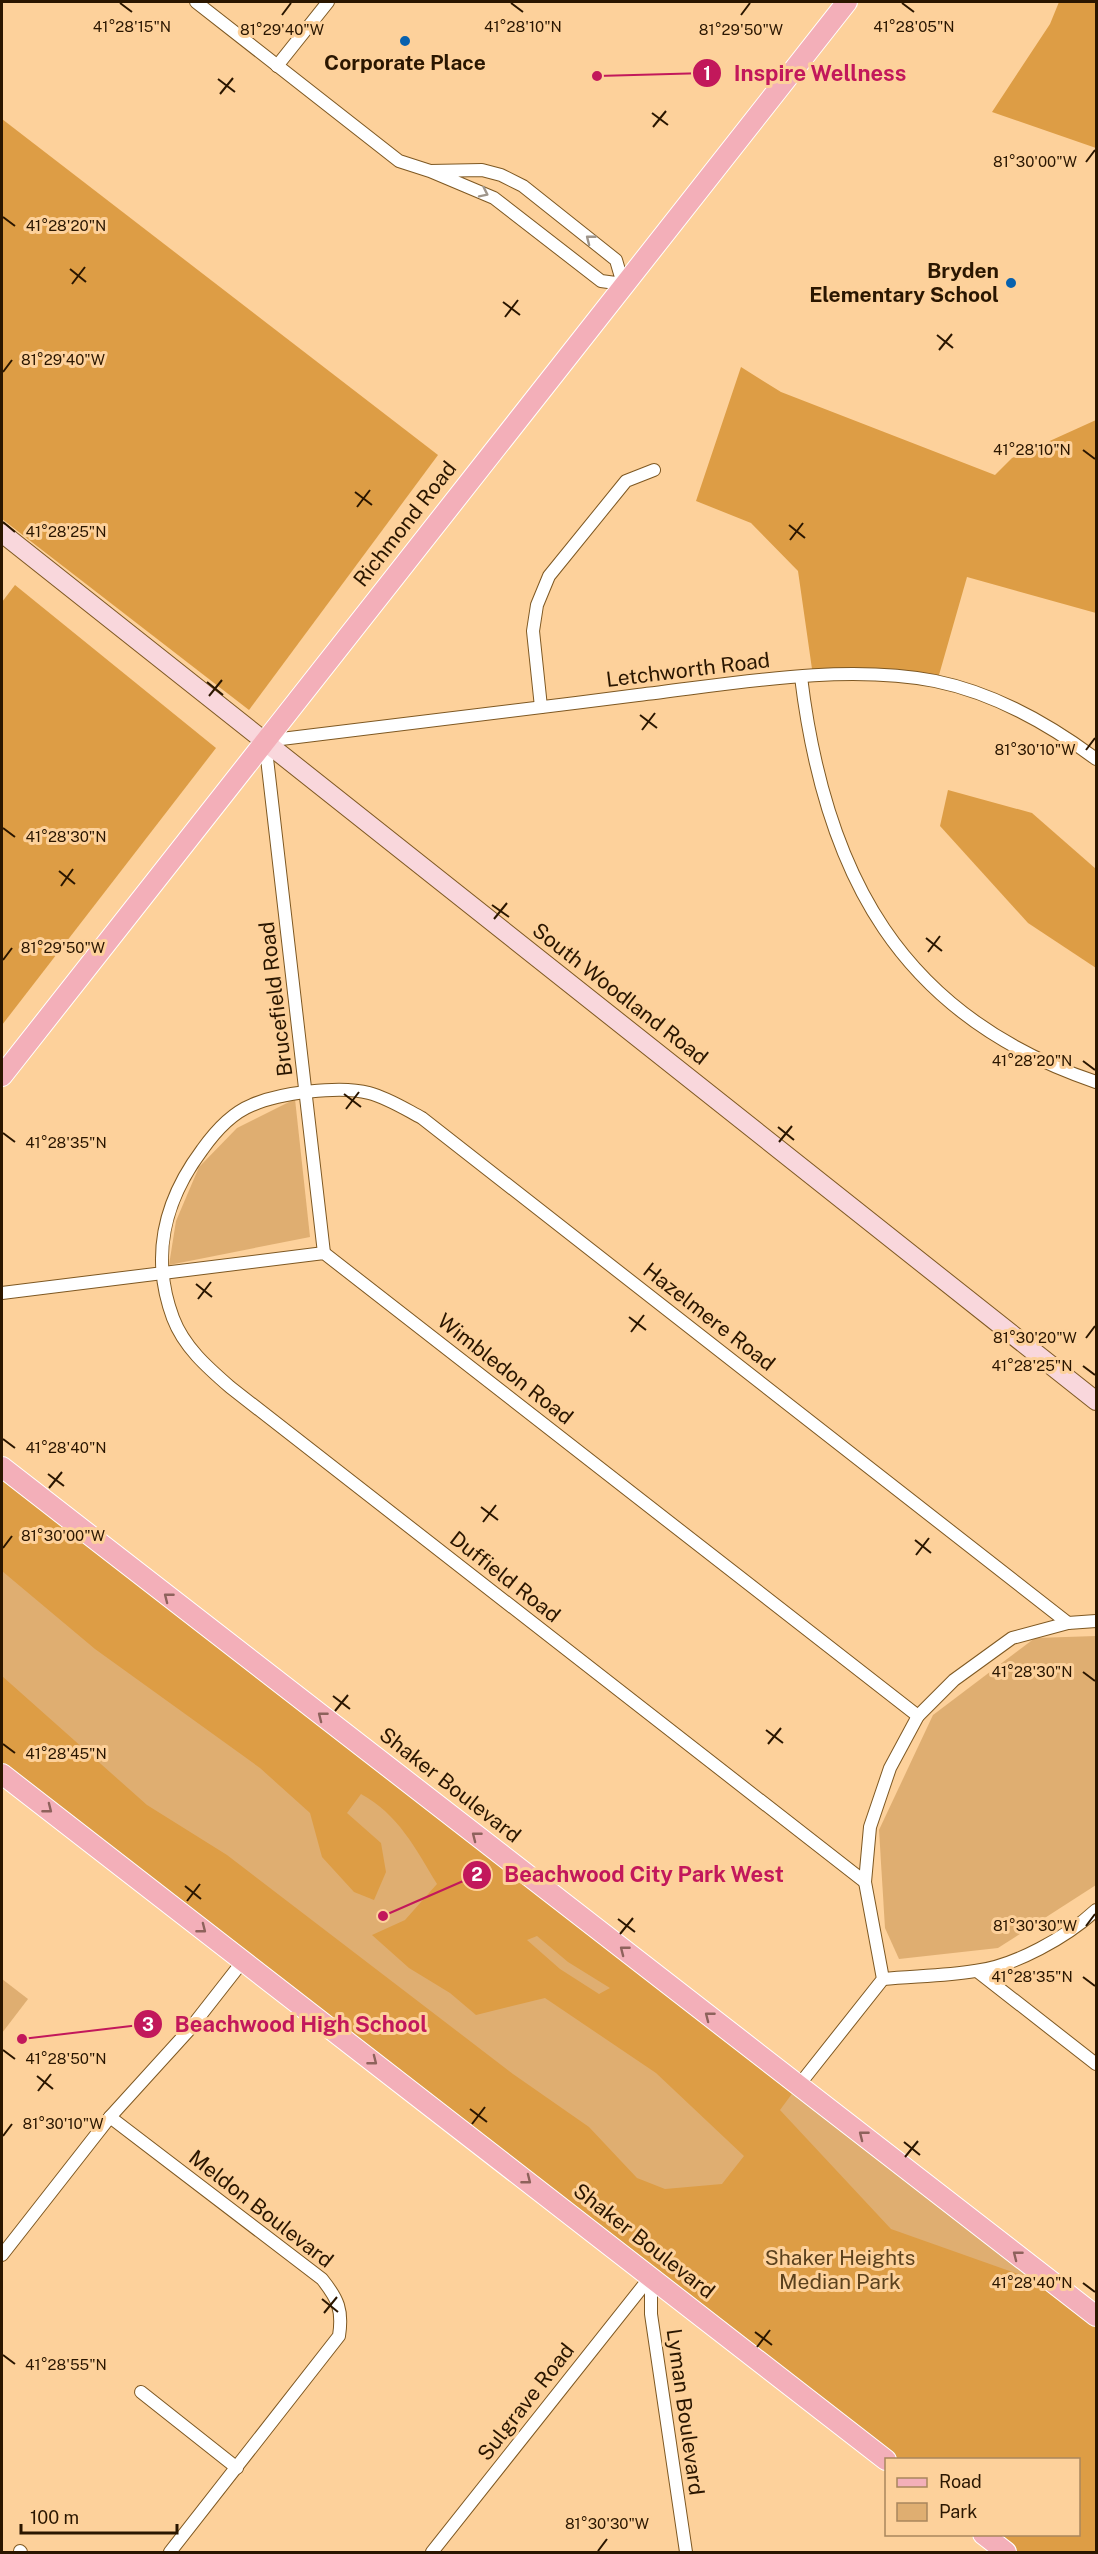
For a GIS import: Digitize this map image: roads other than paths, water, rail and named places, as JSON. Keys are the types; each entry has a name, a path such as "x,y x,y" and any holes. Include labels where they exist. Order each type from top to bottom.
{"main road":[{"name":"Richmond Road","path":"2,1076 846,2"},
{"name":"Shaker Boulevard","path":"2,1467 1096,2316"},
{"name":"Shaker Boulevard","path":"2,1774 885,2459"},
{"path":"984,2536 1006,2553"}],"street":[{"path":"196,2 399,161 430,171 494,198 601,280 623,284 616,260 523,186 501,175 482,170 430,171"},
{"path":"277,66 328,2"},
{"path":"541,707 533,631 537,605 549,576 626,481 654,470"},
{"name":"South Woodland Road","path":"4,539 265,741 1096,1401"},
{"name":"Letchworth Road","path":"265,741 541,707 849,673 899,676 937,682 982,695 1029,715 1069,739 1096,759"},
{"path":"801,677 812,750 837,837 868,902 896,945 932,986 988,1032 1061,1070 1096,1082"},
{"name":"Brucefield Road","path":"265,741 324,1253"},
{"name":"Hazelmere Road","path":"162,1272 164,1228 171,1203 187,1171 216,1130 251,1105 306,1091 365,1092 387,1099 422,1118 1068,1623"},
{"path":"2,1293 324,1253"},
{"name":"Wimbledon Road","path":"324,1253 918,1716"},
{"name":"Duffield Road","path":"162,1272 173,1318 184,1338 200,1360 230,1388 866,1882"},
{"path":"883,1979 866,1882 870,1827 890,1768 918,1716 954,1680 1012,1638 1068,1623 1096,1621"},
{"path":"799,2085 883,1979 977,1971 1030,1954 1077,1928 1096,1910"},
{"path":"2,2255 110,2117 189,2030 243,1961"},
{"path":"977,1971 1096,2064"},
{"name":"Meldon Boulevard","path":"110,2117 322,2279 334,2295 342,2317 339,2336 170,2553"},
{"name":"Lyman Boulevard","path":"651,2276 651,2314 686,2551"},
{"name":"Sulgrave Road","path":"432,2553 651,2276"},
{"path":"141,2392 237,2468"}],"place":[{"name":"Corporate Place","path":"405,41"},
{"name":"Inspire Wellness","path":"597,76"},
{"name":"Bryden Elementary School","path":"1011,283"},
{"name":"Beachwood City Park West","path":"383,1916"},
{"name":"Beachwood High School","path":"22,2039"}],"park label":[{"name":"Shaker Heights Median Park","path":"840,2270"}]}
